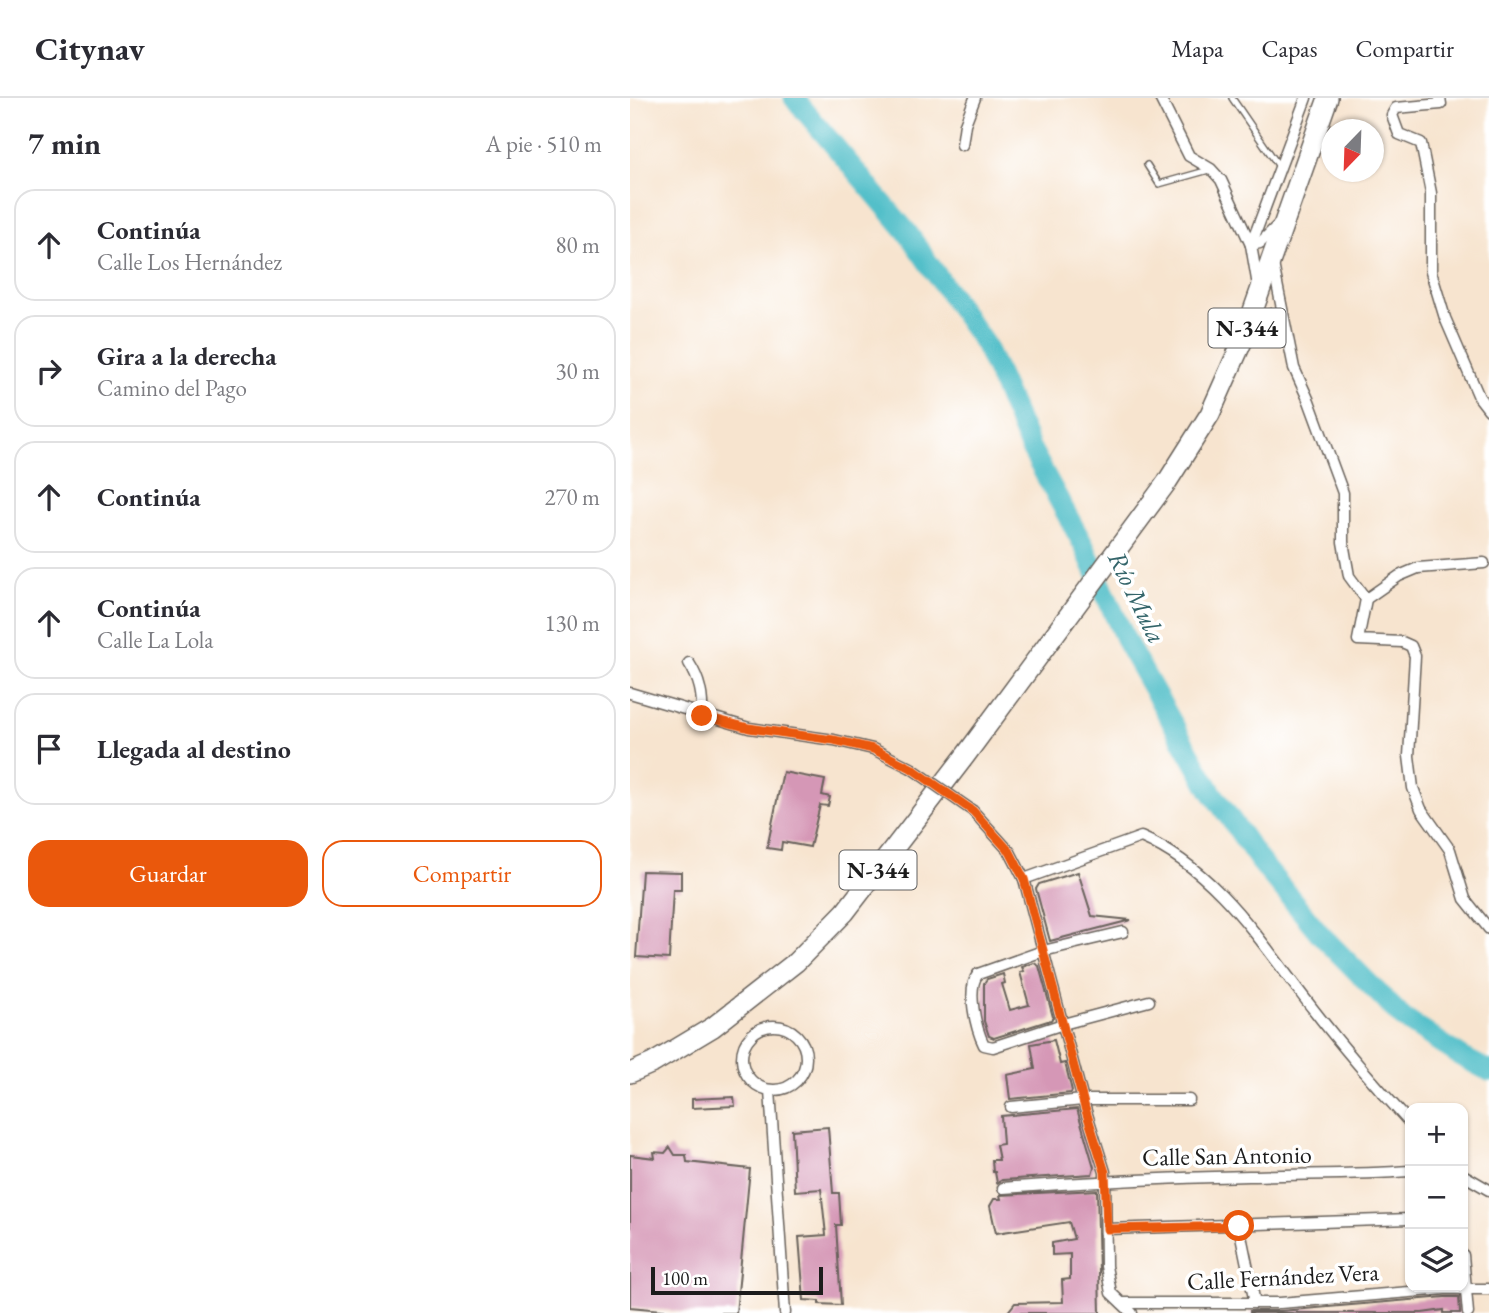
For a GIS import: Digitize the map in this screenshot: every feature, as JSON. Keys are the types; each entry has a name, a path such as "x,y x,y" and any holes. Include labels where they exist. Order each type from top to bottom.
{"highway":[{"name":"N-344","path":"630,1073 653,1063 713,1027 796,962 845,912 965,756 1187,453 1210,414 1242,342 1328,98"}],"street":[{"path":"962,145 965,124 975,98"},
{"path":"1160,98 1189,156 1211,169 1222,180 1251,245 1259,296"},
{"path":"1251,245 1306,98"},
{"path":"1440,98 1441,104 1396,108 1392,115 1399,134 1421,142 1431,193 1431,272 1445,318 1479,397 1489,410"},
{"path":"1251,245 1260,243 1286,217"},
{"path":"1272,261 1294,368 1343,493 1343,542 1349,576 1366,598"},
{"path":"1242,342 1256,323 1272,314 1282,316"},
{"path":"1484,563 1418,569 1399,576 1366,598 1357,640 1402,642 1411,646 1415,656 1409,756 1413,788 1421,809 1450,850 1465,899 1489,929"},
{"path":"689,663 696,674 703,696 702,716"},
{"path":"630,693 749,728 834,740 873,749 911,768 973,811 1010,852 1024,879 1106,1176 1106,1266 1111,1293 1132,1313"},
{"path":"1024,879 1142,837 1166,847 1203,875 1228,902 1328,1028 1405,1117"},
{"path":"1123,932 1043,951 978,974 974,980 973,1009 979,1036 984,1045 993,1047 1063,1024 1149,1001"},
{"path":"771,1026 782,1027 799,1039 804,1048 804,1069 799,1078 781,1089 770,1090 752,1081 745,1073 742,1052 752,1035 771,1026"},
{"path":"770,1090 785,1313"},
{"path":"1011,1107 1083,1100 1189,1100"},
{"name":"Calle San Antonio","path":"1003,1188 1106,1176 1352,1176 1405,1171"},
{"path":"1468,1178 1489,1190"},
{"path":"1107,1229 1405,1219"},
{"path":"1239,1226 1255,1303"},
{"name":"Calle Fernández Vera","path":"1468,1289 1489,1289"},
{"name":"Calle Fernández Vera","path":"1122,1303 1255,1303 1420,1292"},
{"path":"1465,1292 1468,1313"}],"lane":[{"path":"1232,98 1280,168"},
{"path":"1147,165 1159,184 1211,169"}],"building":[{"path":"783,772 825,780 822,795 830,797 828,806 820,805 810,847 782,842 781,850 767,848"},
{"path":"642,871 681,872 681,890 673,890 669,959 636,957"},
{"path":"1078,872 1092,916 1131,920 1050,941 1036,889 1039,884"},
{"path":"1034,963 1039,966 1053,1017 1051,1020 994,1038 989,1036 984,1021 984,983 987,979 1003,974 1005,983 1002,984 1010,1010 1029,1005 1020,972 1024,971 1022,967"},
{"path":"1054,1040 1060,1064 1065,1063 1071,1093 1010,1099 1007,1075 1035,1069 1031,1044"},
{"path":"734,1097 735,1106 692,1108 692,1099"},
{"path":"1077,1109 1094,1167 1092,1174 1002,1180 997,1183 992,1160 999,1160 996,1145 1003,1144 1001,1116"},
{"path":"828,1127 833,1193 839,1193 841,1225 836,1225 841,1305 804,1300 799,1237 826,1235 821,1189 795,1191 792,1130"},
{"path":"670,1147 675,1155 686,1155 687,1162 750,1169 736,1313 695,1313 630,1307 630,1155 655,1158 654,1152 665,1153"},
{"path":"1097,1190 1100,1313 1007,1313 1015,1303 1063,1302 1062,1280 1070,1279 1070,1254 1052,1255 1052,1243 1074,1239 1069,1222 996,1233 990,1206 994,1199 1001,1199 1000,1195"},
{"path":"1459,1297 1460,1313 1444,1313 1444,1310 1422,1313 1250,1313 1250,1311 1281,1311"}],"waterway":[{"name":"Río Mula","path":"794,98 907,232 985,345 1030,447 1084,546 1127,643 1211,791 1259,860 1321,935 1403,1018 1462,1057 1489,1071"}],"route":[{"path":"702,716 749,728 834,740 873,749 911,768 973,811 1010,852 1024,879 1107,1180 1107,1229 1239,1226"}]}
